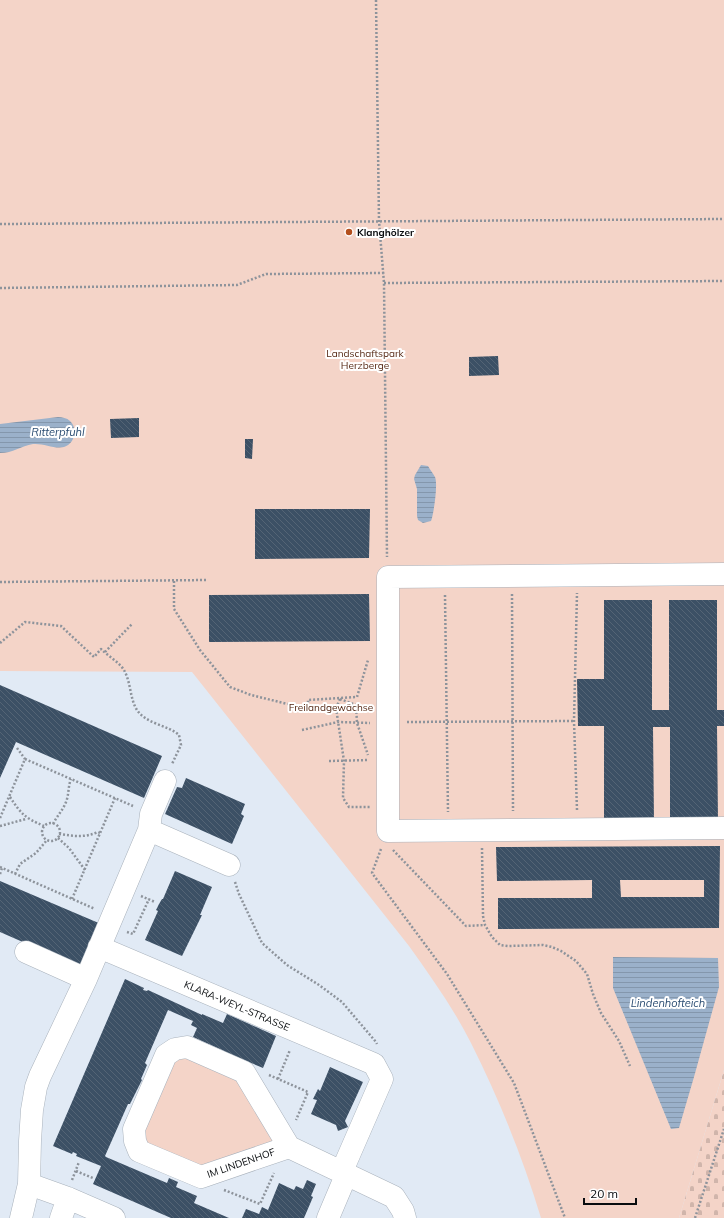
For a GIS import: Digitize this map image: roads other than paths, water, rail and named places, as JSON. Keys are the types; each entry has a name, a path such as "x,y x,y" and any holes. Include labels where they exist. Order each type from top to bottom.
{"street":[{"path":"724,574 388,577 388,807 386,836 448,830 724,828"},
{"path":"21,1218 29,1184 32,1110 36,1087 43,1069 86,979 165,782"},
{"path":"150,822 230,865"},
{"name":"KLARA-WEYL-STRASSE","path":"99,947 374,1064 382,1079 344,1172"},
{"path":"26,952 86,979"},
{"name":"IM LINDENHOF","path":"286,1146 201,1177 139,1151 135,1141 134,1129 166,1056 175,1049 187,1047 244,1072 286,1146 344,1172 394,1197 403,1211 405,1218"},
{"path":"328,1218 344,1172"},
{"path":"29,1184 65,1208 114,1218"}],"water":[{"name":"Ritterpfuhl","path":"58,417 69,420 74,428 75,432 73,439 68,445 64,447 52,447 41,444 33,444 9,452 0,453 0,424"},
{"path":"421,465 428,466 436,480 435,503 431,521 423,523 418,520 417,516 417,489 414,479"},
{"name":"Lindenhofteich","path":"613,957 718,958 719,987 679,1128 671,1129 613,988"}],"place":[{"name":"Klanghölzer","path":"349,232"}],"park label":[{"name":"Landschaftspark Herzberge","path":"365,358"},
{"name":"Freilandgewächse","path":"331,707"}]}
